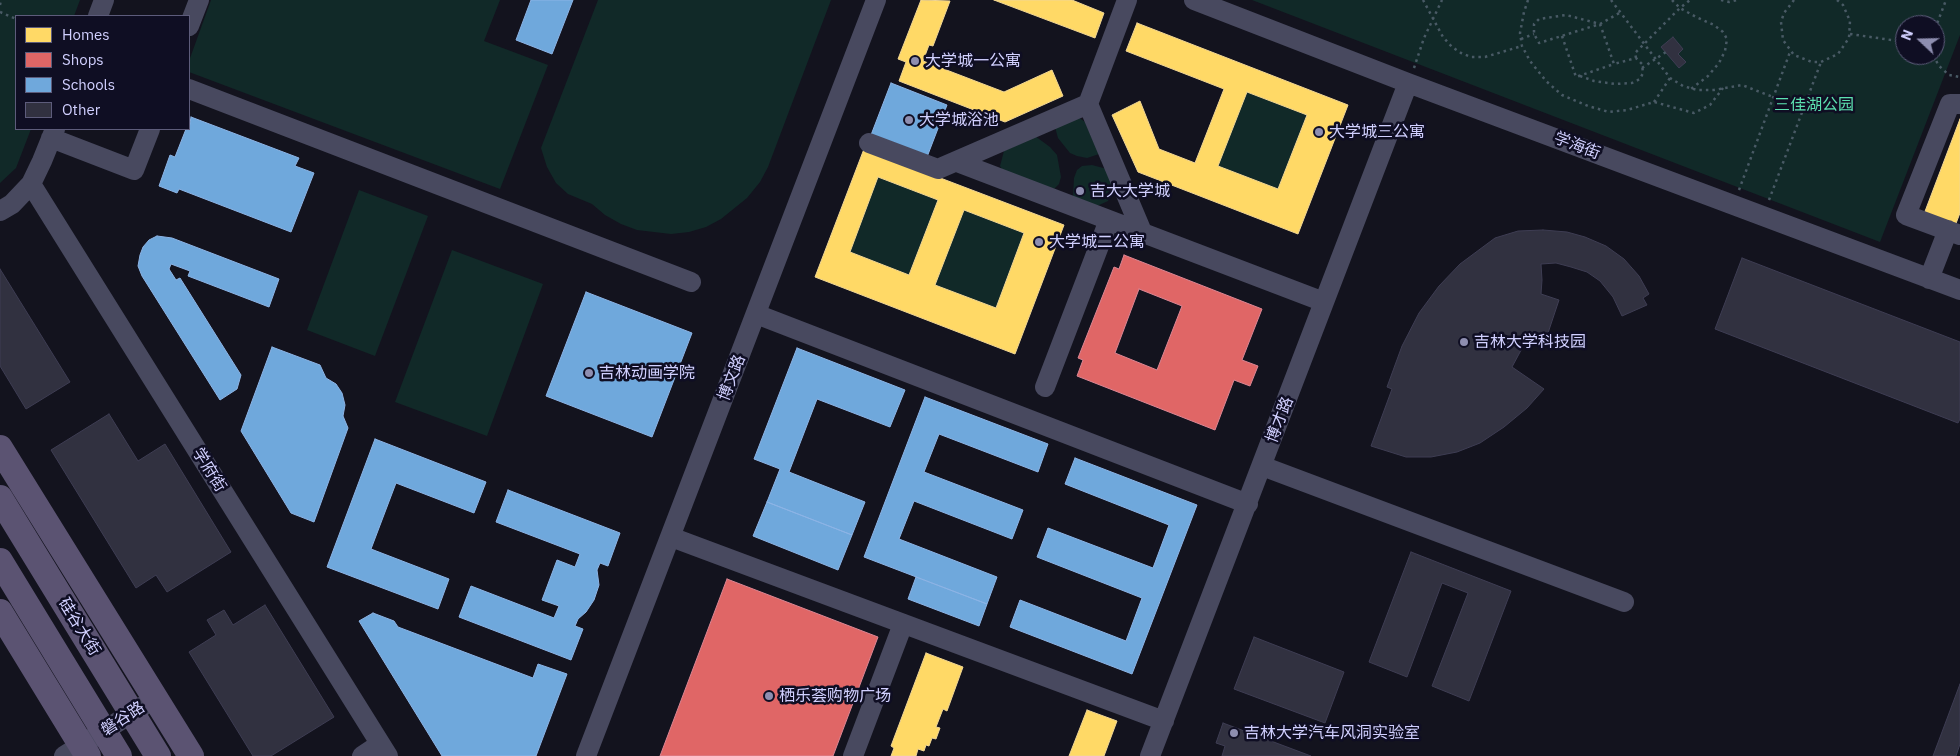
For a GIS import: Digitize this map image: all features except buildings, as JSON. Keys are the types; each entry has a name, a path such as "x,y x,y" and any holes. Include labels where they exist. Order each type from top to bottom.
{"main road":[{"path":"0,448 0,499"},
{"path":"0,448 191,756"},
{"name":"硅谷大街","path":"0,499 158,756"},
{"name":"硅谷大街","path":"0,560 119,756"},
{"path":"0,612 78,753"}],"street":[{"path":"98,15 104,0"},
{"path":"190,23 199,0"},
{"name":"博文路","path":"586,756 876,0"},
{"path":"1127,0 1088,104 1142,232"},
{"name":"学海街","path":"1194,0 1411,75 1733,205 1960,290"},
{"name":"博才路","path":"1150,756 1411,75"},
{"path":"190,89 691,282"},
{"path":"869,143 938,169 1088,104"},
{"path":"1929,279 1954,232 1906,215 1950,104 1960,104"},
{"path":"0,211 12,204 31,184 53,134 134,170 150,130"},
{"path":"957,162 1324,302"},
{"name":"学府街","path":"31,184 384,750"},
{"path":"1045,387 1109,220"},
{"path":"756,314 1248,504"},
{"path":"1262,466 1624,602"},
{"path":"671,537 1164,721"},
{"path":"853,756 903,624"},
{"name":"磐谷路","path":"78,753 105,731 156,698"},
{"path":"362,756 384,750"}],"path":[{"path":"0,5 1,0"},
{"path":"1424,0 1452,47 1460,53 1471,57 1485,57 1522,46"},
{"path":"1411,75 1424,38 1442,0"},
{"path":"1528,0 1520,33 1522,46 1530,62 1546,82 1562,95 1588,106 1609,112 1627,110 1654,102 1694,113 1710,105 1723,88"},
{"path":"1611,0 1670,78 1683,86 1691,89 1714,90 1742,85 1773,97"},
{"path":"1672,0 1680,8 1724,32 1726,39 1725,51 1719,62 1708,76 1691,89"},
{"path":"1562,36 1576,77 1615,84 1632,83 1640,79 1643,73 1642,64 1636,58 1635,53 1690,0"},
{"path":"1721,0 1729,2 1737,0"},
{"path":"1792,1 1784,13 1781,22 1783,40 1790,51 1803,60 1821,62 1838,54 1844,47 1850,34 1848,13 1837,0"},
{"path":"1940,15 1946,0"},
{"path":"0,12 15,19"},
{"path":"1600,24 1566,15 1554,16 1539,19 1534,24 1534,34 1539,44 1600,24 1621,12"},
{"path":"1600,24 1614,64"},
{"path":"1521,39 1534,34"},
{"path":"1850,34 1895,41"},
{"path":"1733,205 1790,51"},
{"path":"1642,68 1666,52"},
{"path":"1578,76 1636,58"},
{"path":"1763,216 1821,62"},
{"path":"1938,65 1949,75 1960,77"},
{"path":"1654,102 1670,78"}],"green space":[{"path":"0,0 80,0 74,15 15,15 15,130 31,130 16,168 0,183"},
{"path":"211,0 500,0 484,41 548,65 500,189 190,72 190,58"},
{"path":"598,0 831,0 768,167 760,182 747,198 721,219 706,227 689,232 671,234 637,230 621,224 605,215 592,204 568,194 556,183 547,167 541,148"},
{"name":"三佳湖公园","path":"1252,0 1960,0 1960,35 1880,242"},
{"path":"1247,92 1307,115 1278,189 1218,166"},
{"path":"1078,117 1085,122 1099,154 1087,158 1077,156 1070,153 1058,138 1055,127"},
{"path":"1035,136 1057,155 1061,177 1059,184 1054,189 1003,171 1000,166 1004,151"},
{"path":"1092,165 1107,169 1113,182 1113,190 1108,201 1097,206 1073,197 1074,178 1077,170 1082,166"},
{"path":"878,177 938,200 909,275 850,252"},
{"path":"359,190 428,216 375,356 307,330"},
{"path":"964,210 1024,233 996,308 935,285"},
{"path":"452,250 543,284 487,436 395,402"}],"place":[{"name":"大学城一公寓","path":"915,61"},
{"name":"大学城浴池","path":"909,120"},
{"name":"大学城三公寓","path":"1319,132"},
{"name":"吉大大学城","path":"1080,191"},
{"name":"大学城二公寓","path":"1039,242"},
{"name":"吉林大学科技园","path":"1464,342"},
{"name":"吉林动画学院","path":"589,373"},
{"name":"栖乐荟购物广场","path":"769,696"},
{"name":"吉林大学汽车风洞实验室","path":"1234,733"}]}
